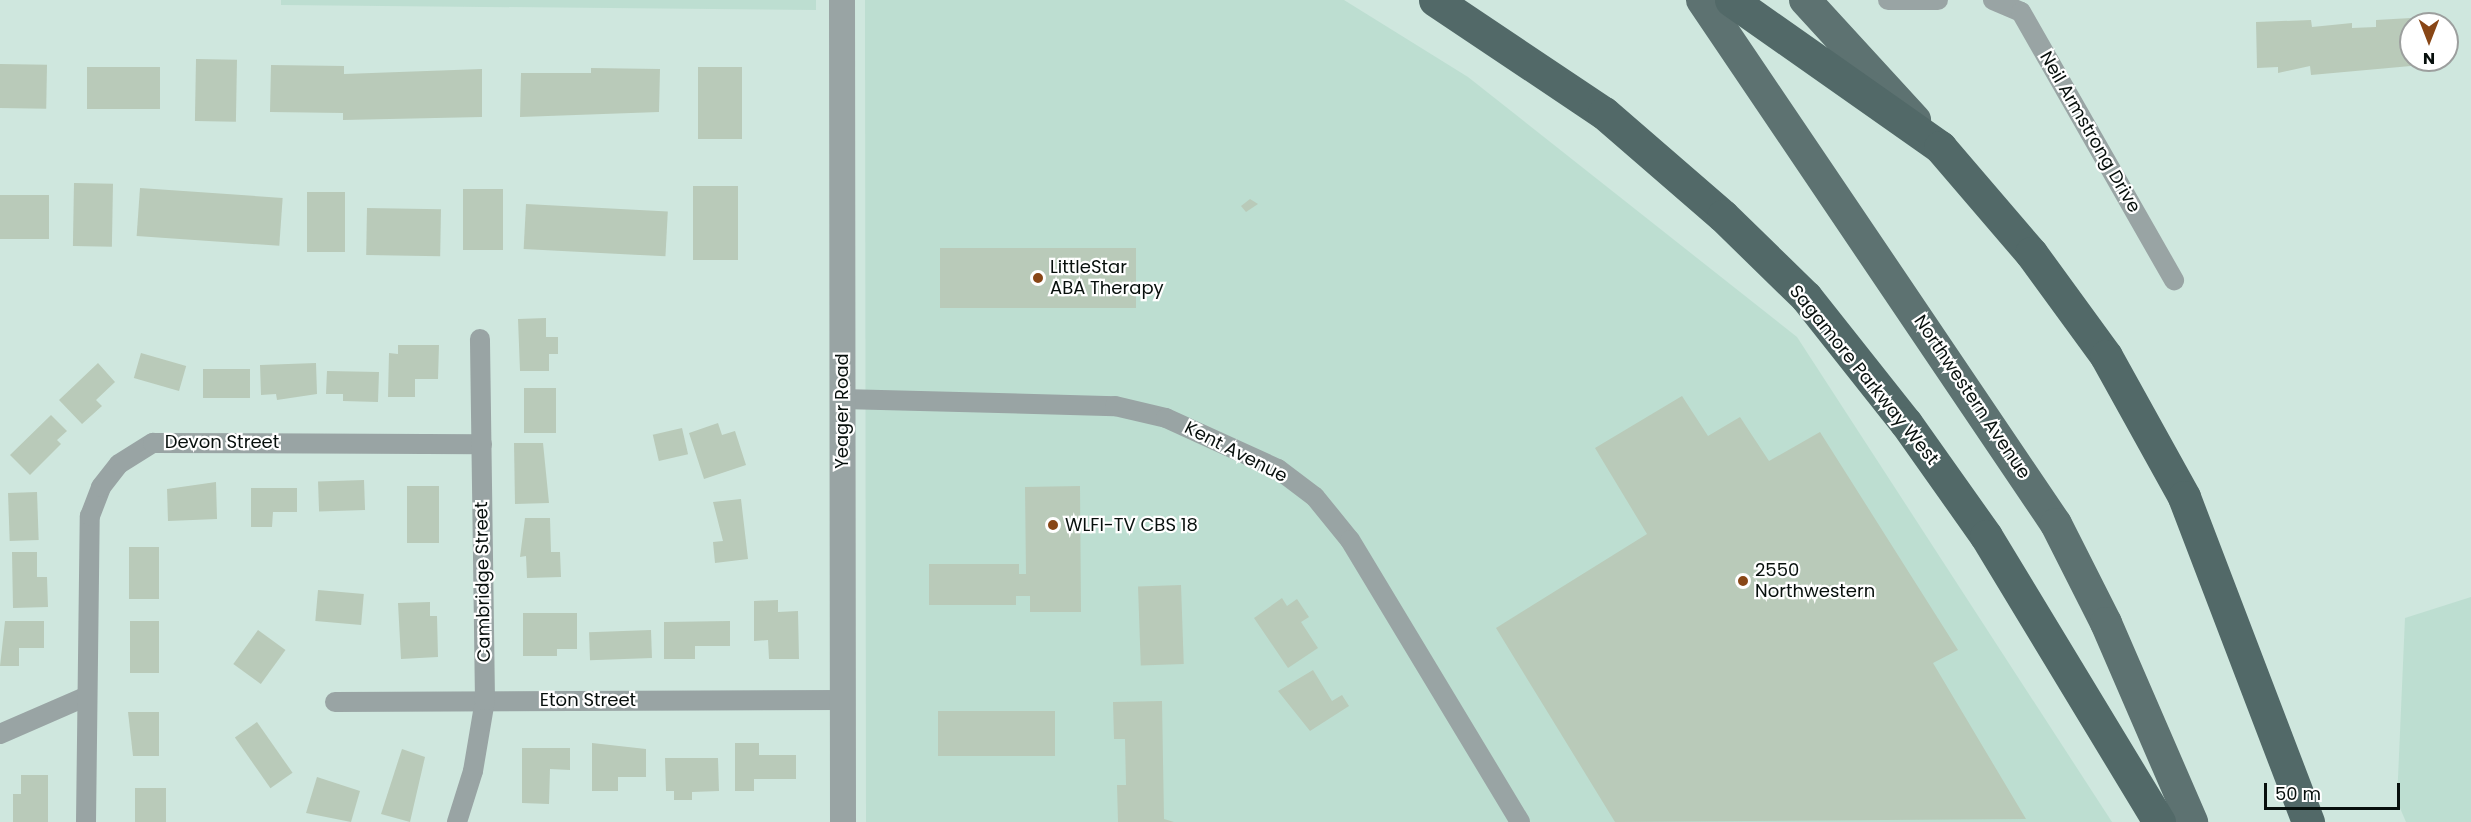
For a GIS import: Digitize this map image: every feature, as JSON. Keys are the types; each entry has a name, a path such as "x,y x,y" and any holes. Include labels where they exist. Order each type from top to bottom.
{"highway":[{"name":"Sagamore Parkway West","path":"1435,0 1604,114 1723,216 1806,297 1906,423 1986,536 2159,822"},
{"path":"1731,0 1940,147 2031,254 2106,356 2184,497 2308,822"}],"main road":[{"name":"Northwestern Avenue","path":"1702,0 2056,524 2106,623 2192,822"},
{"path":"1805,0 1940,147"}],"street":[{"name":"Yeager Road","path":"842,0 843,822"},
{"path":"1888,0 1938,0"},
{"name":"Neil Armstrong Drive","path":"1993,0 2022,12 2174,280"},
{"name":"Cambridge Street","path":"457,822 473,771 485,700 480,339"},
{"name":"Kent Avenue","path":"842,399 1115,406 1166,418 1278,469 1315,497 1350,540 1520,822"},
{"name":"Devon Street","path":"86,822 85,697 90,516 101,487 134,450 177,441 482,444"},
{"path":"0,734 85,697"},
{"name":"Eton Street","path":"335,702 842,700"}],"shaded area":[{"path":"281,0 816,0 816,10 281,5"},
{"path":"865,0 1344,0 1468,77 1797,337 2112,822 866,822"},
{"path":"2471,597 2471,822 2406,822 2397,801 2405,618"}],"building":[{"path":"2399,19 2399,67 2311,75 2310,66 2278,73 2278,67 2257,68 2256,22 2311,20 2312,27 2352,23 2352,28 2376,27 2376,20"},
{"path":"196,59 237,60 236,122 195,121"},
{"path":"0,64 47,65 46,109 0,108"},
{"path":"271,65 344,66 344,74 482,69 482,117 343,120 343,113 270,112"},
{"path":"87,67 160,67 160,109 87,109"},
{"path":"698,67 742,67 742,139 698,139"},
{"path":"591,68 660,69 659,112 520,117 521,73 591,73"},
{"path":"74,183 113,184 112,247 73,246"},
{"path":"693,186 738,186 738,260 693,260"},
{"path":"140,188 283,198 279,246 137,236"},
{"path":"463,189 503,189 503,250 463,250"},
{"path":"307,192 345,192 345,252 307,252"},
{"path":"0,195 49,195 49,239 0,239"},
{"path":"1250,199 1258,204 1246,212 1241,206"},
{"path":"526,204 668,211 665,256 524,249"},
{"path":"367,208 441,209 440,256 366,255"},
{"name":"LittleStar ABA Therapy","path":"940,248 1136,248 1136,308 940,308"},
{"path":"546,318 546,337 558,337 558,354 549,354 549,371 520,371 518,319"},
{"path":"398,345 439,345 438,379 415,379 415,397 388,397 389,353 398,354"},
{"path":"141,353 186,366 179,391 134,378"},
{"path":"98,363 115,382 96,400 102,406 82,424 59,400"},
{"path":"316,363 317,394 277,400 276,394 261,395 260,365"},
{"path":"203,369 250,369 250,398 203,398"},
{"path":"327,371 379,372 378,402 343,401 343,394 326,394"},
{"path":"524,388 556,388 556,433 524,433"},
{"name":"2550 Northwestern","path":"1682,396 1708,436 1740,417 1769,461 1820,432 1958,650 1933,663 2026,819 1615,822 1496,628 1647,534 1595,448"},
{"path":"51,415 67,431 57,440 61,444 30,475 10,455"},
{"path":"718,423 722,435 735,431 746,465 704,479 689,433"},
{"path":"682,428 688,454 659,461 653,435"},
{"path":"514,443 543,443 549,503 515,504"},
{"path":"364,480 365,510 319,512 318,482"},
{"path":"216,482 217,519 168,521 167,489"},
{"path":"407,486 439,486 439,543 407,543"},
{"name":"WLFI-TV CBS 18","path":"1080,486 1081,612 1030,612 1030,596 1016,596 1016,605 929,605 929,564 1019,564 1019,574 1026,574 1025,487"},
{"path":"251,488 297,488 297,512 273,512 272,527 251,527"},
{"path":"37,492 39,540 10,541 8,493"},
{"path":"741,499 748,559 715,563 713,542 723,541 713,502"},
{"path":"525,518 550,518 551,552 560,552 561,577 527,578 526,556 520,557"},
{"path":"129,547 159,547 159,599 129,599"},
{"path":"12,552 37,552 37,577 47,577 48,607 13,608"},
{"path":"1181,585 1184,664 1141,665 1138,587"},
{"path":"318,590 364,594 361,625 315,621"},
{"path":"1282,598 1287,606 1297,599 1309,617 1301,622 1318,648 1288,668 1254,618"},
{"path":"778,600 778,612 798,611 799,659 769,659 768,640 754,641 754,601"},
{"path":"430,602 430,616 437,616 438,657 401,659 398,603"},
{"path":"523,613 577,613 577,649 557,649 557,656 523,656"},
{"path":"5,621 44,621 44,648 19,648 19,666 0,666"},
{"path":"130,621 159,621 159,673 130,673"},
{"path":"730,621 730,646 695,646 695,659 664,659 664,622"},
{"path":"258,630 286,650 261,684 233,664"},
{"path":"651,630 652,658 590,660 589,632"},
{"path":"1313,670 1332,701 1342,695 1349,706 1310,731 1278,691"},
{"path":"1162,701 1164,819 1174,822 1118,822 1117,785 1126,785 1125,739 1114,739 1113,702"},
{"path":"938,711 1055,711 1055,756 938,756"},
{"path":"128,712 159,712 159,756 133,756"},
{"path":"257,722 293,773 270,788 235,737"},
{"path":"592,743 646,749 646,777 618,777 618,791 592,791"},
{"path":"735,743 759,743 759,755 796,755 796,779 754,779 754,791 735,791"},
{"path":"522,748 570,748 570,770 550,769 549,804 522,803"},
{"path":"402,749 425,757 410,822 381,814"},
{"path":"665,758 718,758 719,791 692,792 692,800 674,800 674,791 666,791"},
{"path":"21,775 48,775 48,822 13,822 13,794 21,794"},
{"path":"317,777 360,791 351,822 306,813"},
{"path":"135,788 166,788 166,822 135,822"}],"place":[{"name":"LittleStar ABA Therapy","path":"1038,278"},
{"name":"WLFI-TV CBS 18","path":"1053,525"},
{"name":"2550 Northwestern","path":"1743,581"}]}
